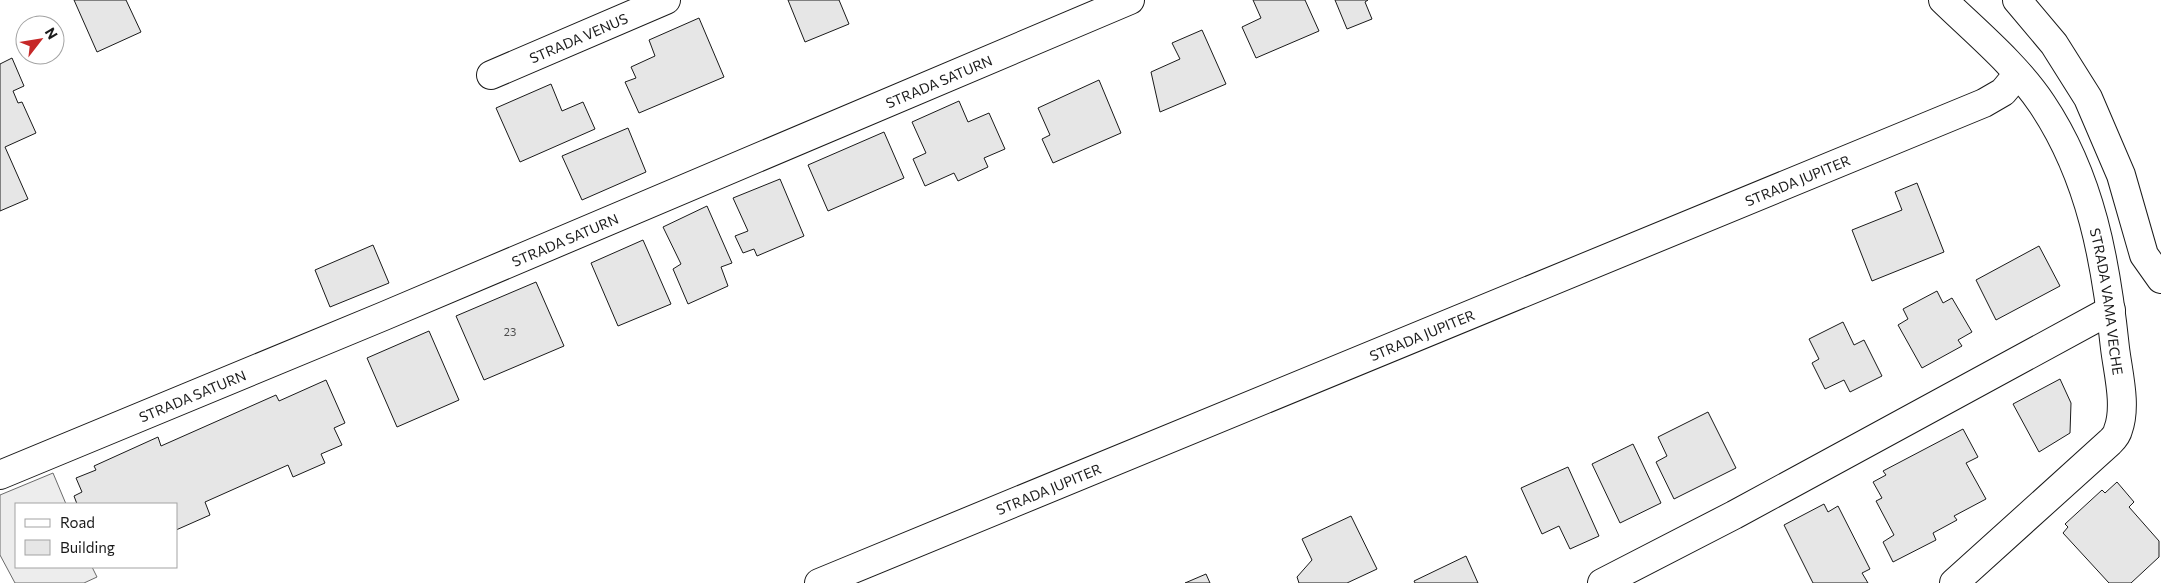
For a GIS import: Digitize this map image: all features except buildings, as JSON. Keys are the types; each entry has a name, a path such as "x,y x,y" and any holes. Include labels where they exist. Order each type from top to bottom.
{"street":[{"name":"STRADA VENUS","path":"491,74 666,0"},
{"name":"STRADA SATURN","path":"0,475 394,312 1130,0"},
{"name":"STRADA VAMA VECHE","path":"1943,0 2018,74 2046,111 2064,141 2083,183 2107,274 2121,400 2118,431 2110,442 1954,583"},
{"path":"2017,0 2054,44 2088,98 2121,175 2144,255 2161,279"},
{"name":"STRADA JUPITER","path":"819,583 1984,103 2003,92 2018,74"},
{"path":"1602,583 1734,515 2111,310"}],"shaded area":[{"path":"53,473 66,503 15,503 15,568 92,568 97,577 84,583 15,583 0,555 0,495"}]}
